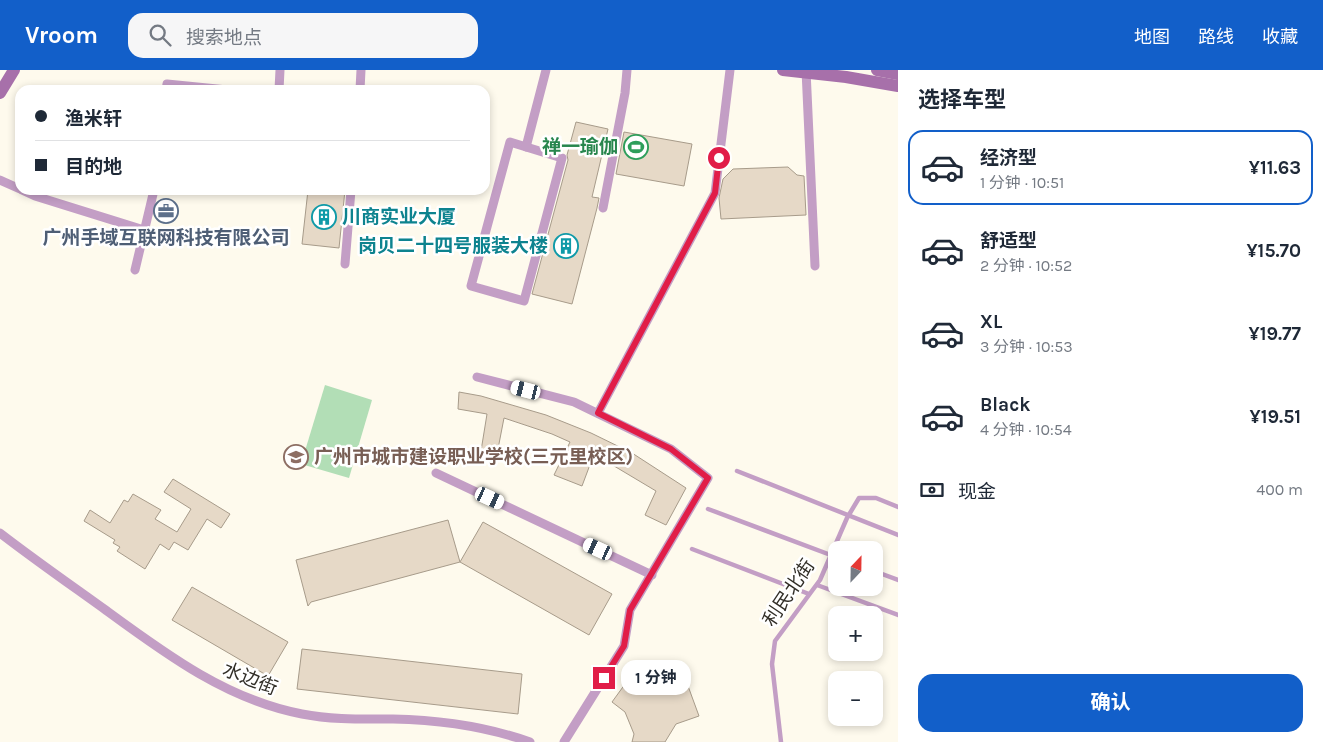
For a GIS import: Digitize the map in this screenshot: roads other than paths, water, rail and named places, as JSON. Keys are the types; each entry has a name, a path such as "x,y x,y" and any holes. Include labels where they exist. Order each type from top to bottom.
{"main road":[{"path":"0,93 14,70"},
{"path":"783,70 898,74"},
{"path":"876,74 898,86"}],"street":[{"path":"279,85 280,70"},
{"path":"360,85 361,70"},
{"path":"526,147 546,70"},
{"path":"603,208 626,93 627,70"},
{"path":"598,413 715,193 730,70"},
{"path":"806,71 815,266"},
{"path":"510,142 526,147 562,158 524,301 471,286 510,142"},
{"path":"0,180 15,187"},
{"path":"33,195 144,230"},
{"path":"135,270 153,195"},
{"path":"345,264 351,195"},
{"path":"477,377 574,402 671,449 708,478 630,610 624,646 564,742"},
{"path":"436,473 652,574"},
{"name":"水边街","path":"0,533 176,661 211,681 254,700 293,712 325,718 393,719 465,724 489,729 530,742"}],"lane":[{"path":"737,471 898,535"},
{"name":"利民北街","path":"839,541 848,515 859,498 876,498 898,507"},
{"path":"708,509 828,554"},
{"path":"692,549 809,594"},
{"name":"利民北街","path":"781,742 772,664 776,641 817,585 828,566"},
{"path":"883,574 898,580"},
{"path":"817,585 898,615"}],"place":[{"name":"禅一瑜伽","path":"636,147"},
{"name":"广州手域互联网科技有限公司","path":"166,211"},
{"name":"川商实业大厦","path":"324,217"},
{"name":"岗贝二十四号服装大楼","path":"566,246"},
{"name":"广州市城市建设职业学校(三元里校区)","path":"296,457"}]}
